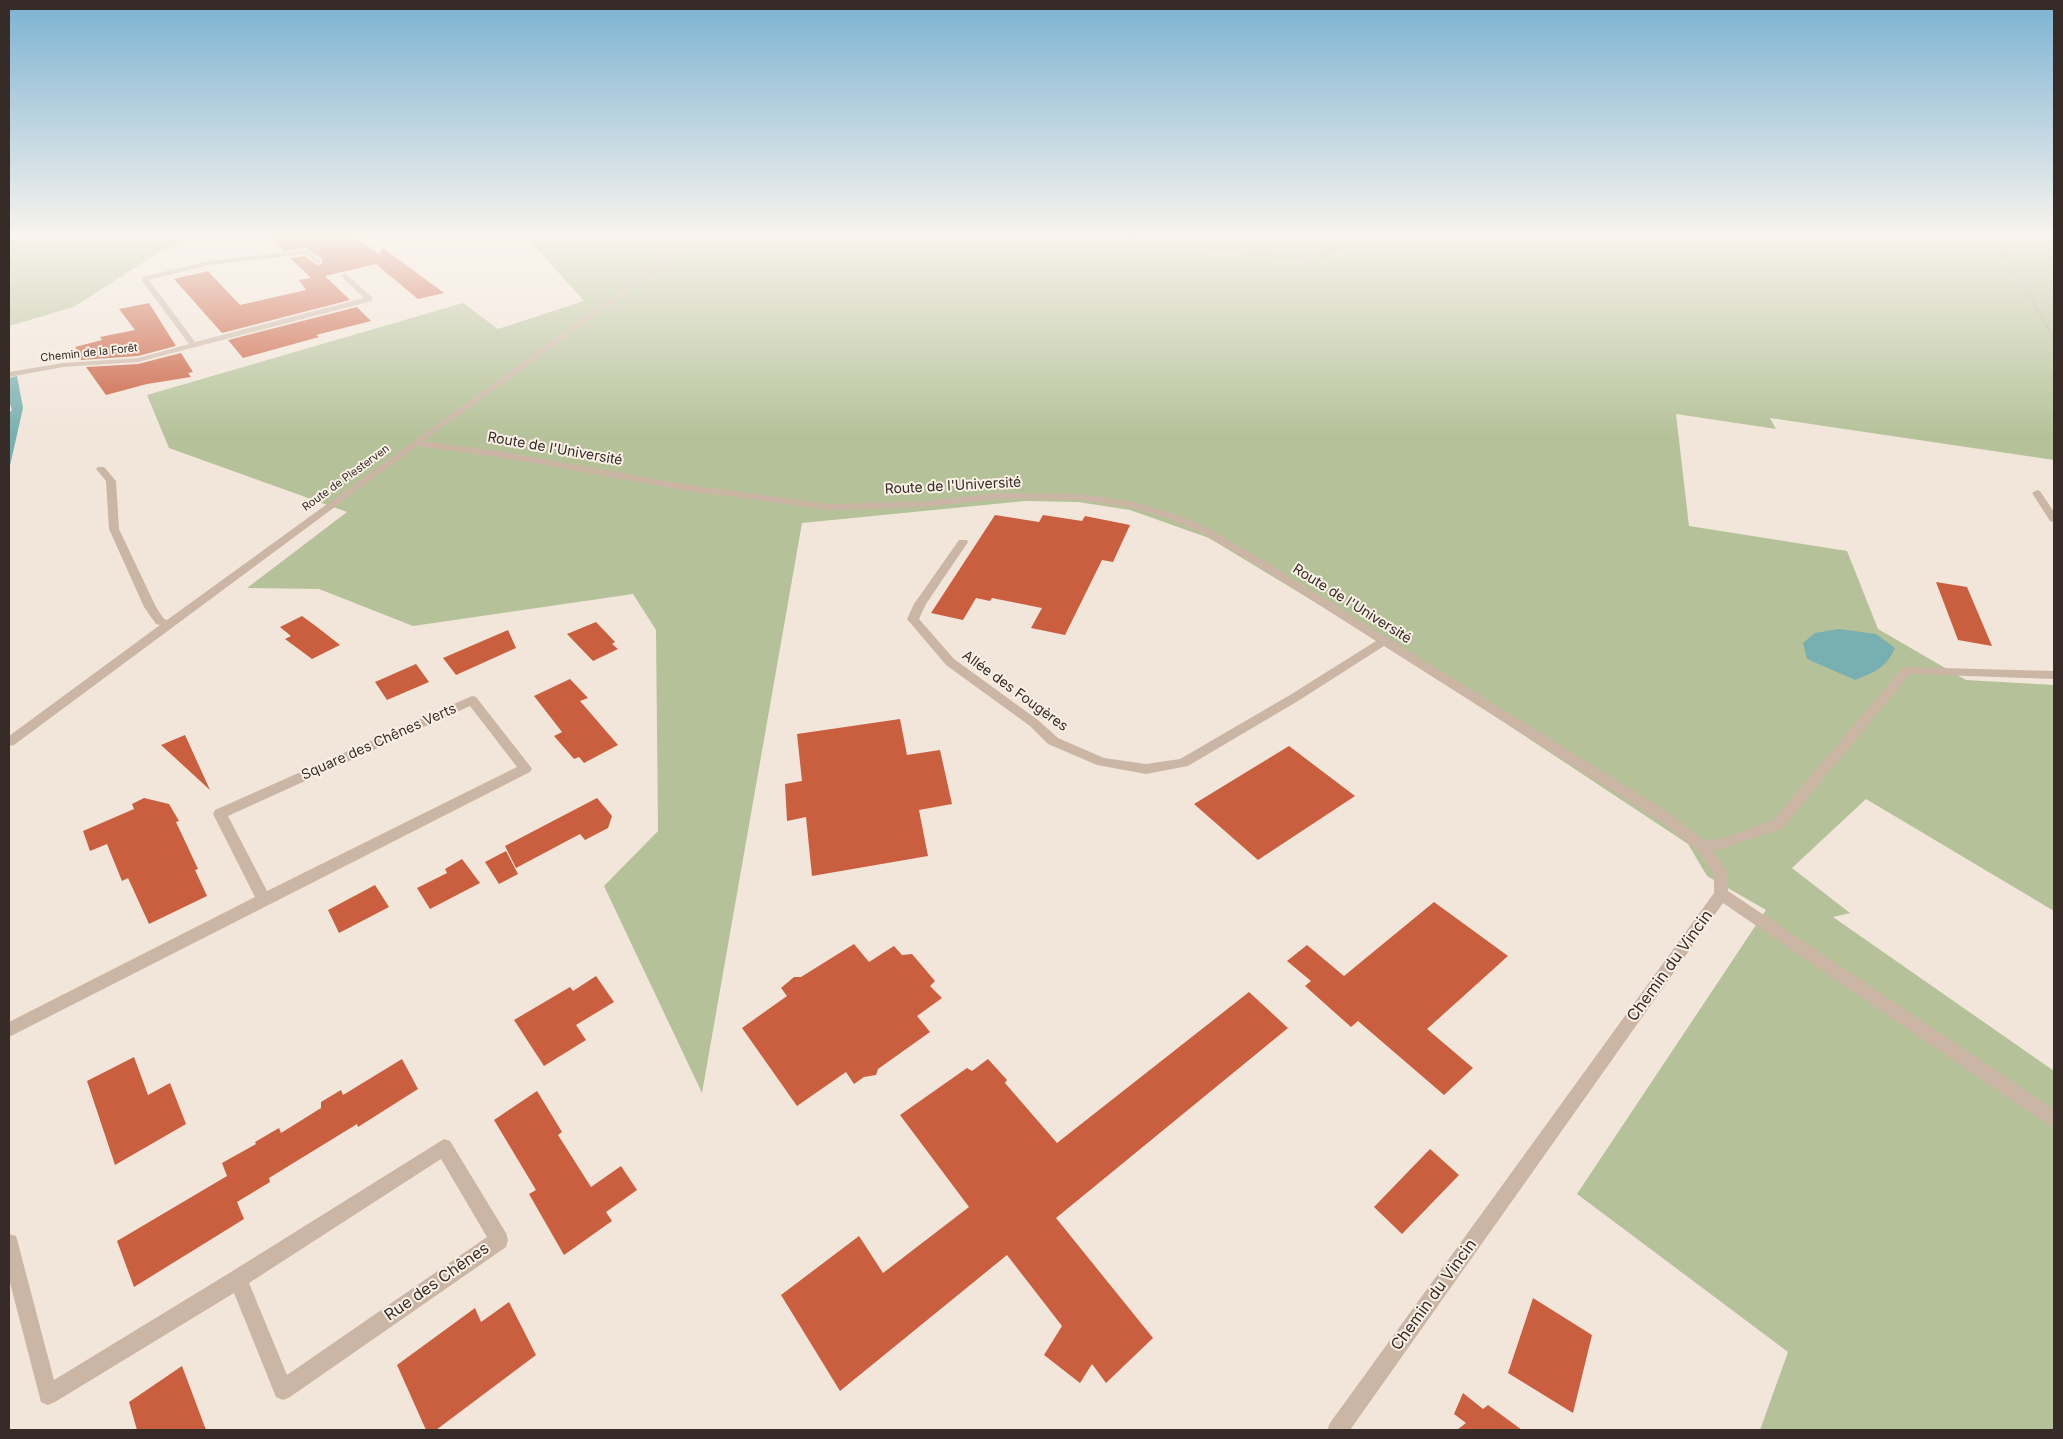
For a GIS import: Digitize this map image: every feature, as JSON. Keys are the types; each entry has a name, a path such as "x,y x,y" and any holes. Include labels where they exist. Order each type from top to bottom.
{"street":[{"path":"163,303 194,346"},
{"name":"Chemin de la Forêt","path":"9,375 63,365 138,360 354,303"},
{"name":"Route de Plesterven","path":"9,742 608,303"},
{"name":"Route de l'Université","path":"415,443 504,455 683,487 829,507 926,504 997,496 1080,497 1130,504 1168,515 1200,528 1254,559 1663,816 1701,845"},
{"path":"101,469 111,481 114,529 150,607 160,622 169,624"},
{"path":"2037,493 2054,519"},
{"name":"Allée des Fougères","path":"964,542 920,604 912,619 950,662 1034,723 1053,741 1102,762 1146,769 1182,763 1294,698 1383,641"},
{"path":"1701,845 1722,844 1778,824 1907,670 2054,675"},
{"name":"Square des Chênes Verts","path":"9,1030 264,899 525,769 472,700 220,814 264,899"},
{"path":"1701,845 1721,872 1721,894 2054,1119"},
{"name":"Chemin du Vincin","path":"1337,1430 1721,894"},
{"name":"Rue des Chênes","path":"9,1243 48,1395 238,1279 444,1147 498,1240 283,1390 238,1279"}],"path":[{"path":"2034,303 2054,338"}],"green space":[{"path":"9,303 80,303 74,307 9,326"},
{"path":"462,303 498,329 577,303 2054,303 2054,460 1770,418 1776,429 1676,414 1689,526 1847,551 1878,629 1966,680 2054,685 2054,911 1866,799 1792,868 1850,913 1833,917 2054,1071 2054,1430 1760,1430 1788,1352 1577,1194 1766,910 1707,876 1688,844 1404,656 1209,538 1130,510 1078,502 1025,501 802,523 702,1093 604,886 658,831 656,630 633,594 413,626 319,589 247,588 347,512 169,448 147,395"}],"water":[{"path":"17,376 23,408 9,470 9,413 12,410 9,401 9,378"},
{"path":"1839,629 1876,634 1895,648 1884,665 1855,680 1807,659 1803,643 1815,633"}],"building":[{"path":"149,303 176,346 138,356 81,360 75,347 102,340 100,337 135,330 119,309"},
{"path":"195,303 238,303 240,305 248,303 338,303 222,333"},
{"path":"357,307 371,321 316,335 319,337 243,358 228,340"},
{"path":"181,353 193,372 188,373 191,377 147,384 106,395 86,367 138,364"},
{"path":"995,515 1039,522 1043,515 1082,521 1085,516 1130,525 1113,562 1102,560 1065,635 1031,628 1042,608 992,598 990,601 976,598 963,620 931,613"},
{"path":"1936,582 1967,587 1992,646 1958,640"},
{"path":"302,616 340,645 312,659 285,639 291,636 280,627"},
{"path":"596,622 615,642 612,644 618,649 593,661 567,634"},
{"path":"508,630 516,648 456,675 443,658"},
{"path":"416,664 429,682 387,700 375,682"},
{"path":"570,679 588,698 580,701 618,745 584,763 579,757 574,759 554,736 562,732 534,696"},
{"path":"900,719 907,755 940,750 952,804 919,810 928,856 812,876 806,817 787,821 785,784 802,781 797,734"},
{"path":"185,735 210,790 161,745"},
{"path":"1289,746 1355,796 1258,860 1194,804"},
{"path":"144,798 169,804 179,821 176,822 198,869 195,870 207,896 149,924 128,878 122,881 107,844 90,851 83,831 134,809 132,804"},
{"path":"597,798 612,816 608,828 585,840 580,834 516,868 505,846"},
{"path":"506,851 518,874 499,884 485,862"},
{"path":"462,859 480,883 430,909 417,888 447,873 445,869"},
{"path":"375,885 389,907 339,933 328,910"},
{"path":"1434,902 1508,956 1427,1029 1473,1068 1444,1095 1358,1021 1351,1027 1305,986 1311,981 1287,961 1307,945 1344,976"},
{"path":"854,944 869,962 894,946 902,955 912,954 935,981 930,986 942,998 917,1016 930,1032 878,1069 876,1075 864,1077 854,1084 846,1072 797,1106 742,1028 787,996 781,988 794,977 801,977"},
{"path":"596,976 614,1002 576,1025 586,1040 544,1066 514,1020 570,987 573,991"},
{"path":"1249,992 1288,1028 1056,1218 1153,1338 1106,1383 1092,1364 1080,1383 1044,1355 1062,1326 1007,1255 840,1391 781,1295 859,1236 883,1273 969,1207 900,1115 967,1068 972,1071 988,1059 1007,1080 1005,1083 1057,1143"},
{"path":"134,1057 148,1095 170,1083 186,1124 115,1165 87,1081"},
{"path":"402,1059 418,1089 358,1127 357,1124 269,1178 270,1182 237,1202 244,1219 134,1287 117,1241 227,1176 222,1163 256,1144 255,1142 279,1128 281,1133 321,1108 321,1102 341,1090 343,1095"},
{"path":"537,1091 562,1132 558,1135 591,1187 621,1166 637,1190 606,1212 612,1221 564,1255 529,1194 536,1190 494,1120"},
{"path":"1430,1149 1459,1175 1402,1234 1374,1207"},
{"path":"1533,1298 1592,1335 1573,1413 1508,1373"},
{"path":"509,1302 536,1355 436,1430 426,1430 397,1365 475,1308 481,1322"},
{"path":"182,1366 206,1430 137,1430 129,1402"},
{"path":"1463,1393 1483,1409 1488,1405 1522,1430 1457,1430 1466,1423 1454,1414"}]}
